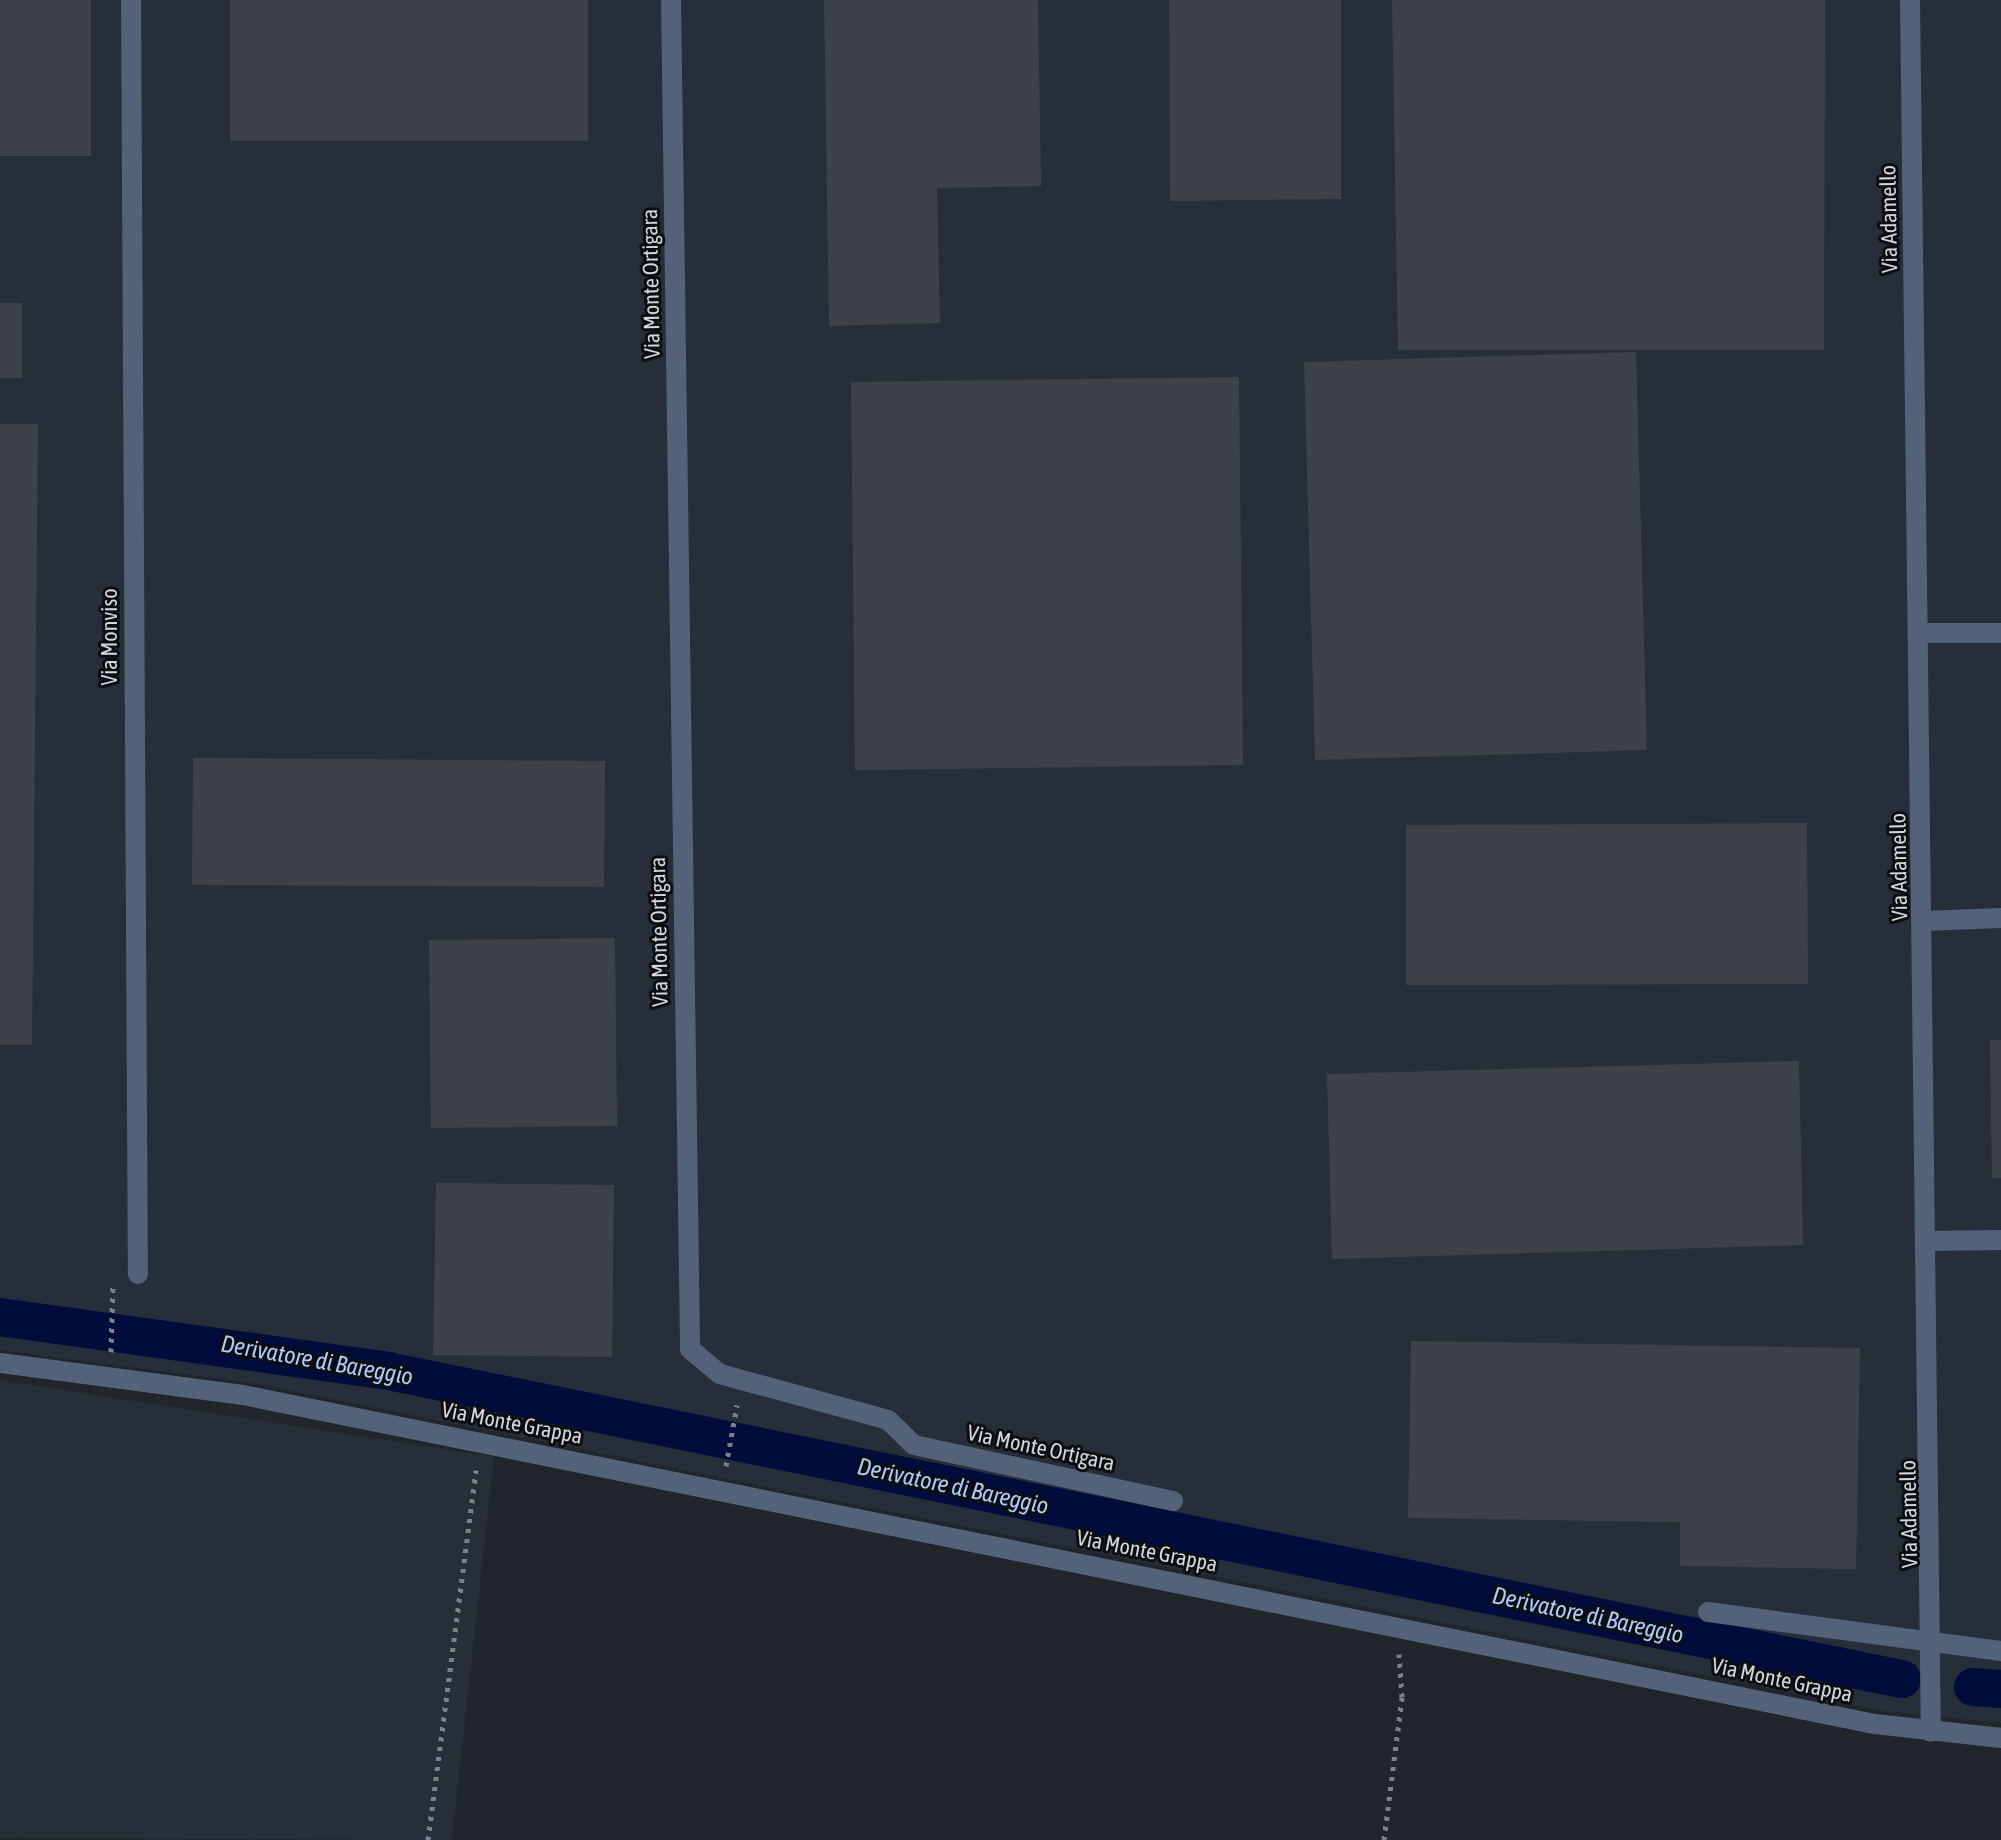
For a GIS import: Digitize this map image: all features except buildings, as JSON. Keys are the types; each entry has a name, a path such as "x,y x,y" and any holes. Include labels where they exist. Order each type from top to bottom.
{"street":[{"name":"Via Monviso","path":"131,0 138,1274"},
{"name":"Via Monte Ortigara","path":"671,0 690,1349 720,1374 888,1420 914,1445 1173,1501"},
{"name":"Via Adamello","path":"1910,0 1935,1647 1931,1732"},
{"path":"1919,633 2001,633"},
{"path":"1924,921 2001,918"},
{"path":"1929,1241 2001,1240"},
{"name":"Via Monte Grappa","path":"0,1363 243,1395 1931,1732 2001,1738"},
{"path":"1708,1612 1935,1647 2001,1651"}],"path":[{"path":"111,1339 112,1293"},
{"path":"725,1467 738,1400"},
{"path":"428,1840 480,1441"},
{"path":"1384,1840 1406,1628"}],"shaded area":[{"path":"0,0 2001,0 2001,1723 1882,1711 252,1383 0,1350"},
{"path":"0,1380 494,1457 452,1840 0,1838"}],"waterway":[{"name":"Derivatore di Bareggio","path":"0,1317 388,1371 1902,1679"},
{"name":"Derivatore di Bareggio","path":"1973,1687 2001,1689"}]}
